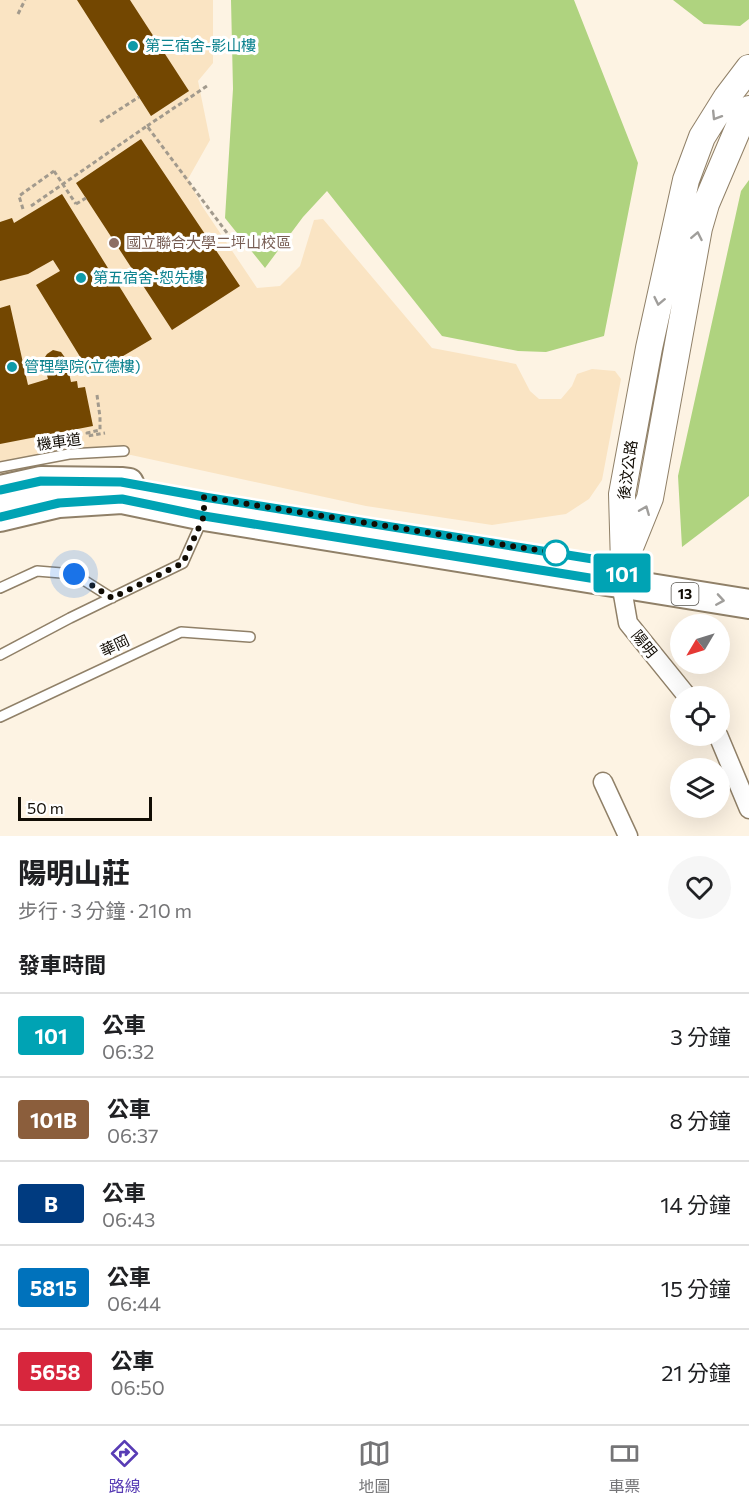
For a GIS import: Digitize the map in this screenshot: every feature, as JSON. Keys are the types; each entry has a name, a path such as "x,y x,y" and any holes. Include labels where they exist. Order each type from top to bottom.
{"main road":[{"name":"13","path":"0,490 41,481 121,482 204,507"},
{"name":"13","path":"0,517 59,503 122,499 204,507 622,574 749,585"},
{"name":"13","path":"622,574 749,604"}],"street":[{"name":"後汶公路","path":"622,574 622,494 649,348 686,180 702,137 727,97 749,68"},
{"name":"後汶公路","path":"622,574 650,498 699,228 706,204 743,117 749,109"},
{"name":"陽明","path":"622,574 628,623 679,686"},
{"path":"723,746 749,809"},
{"path":"603,782 628,836"}],"lane":[{"name":"機車道","path":"0,467 69,454 124,451"},
{"path":"0,655 183,563 204,507"},
{"path":"0,588 37,571 74,574 112,598"},
{"name":"華岡","path":"0,717 181,632 250,637"}],"path":[{"path":"18,14 25,0"},
{"path":"31,206 207,86"},
{"path":"100,122 139,97"},
{"path":"147,126 239,249"},
{"path":"23,209 19,196 54,171 76,204 86,198"},
{"path":"97,395 100,430 87,433 88,436 105,433"}],"shaded area":[{"name":"國立聯合大學二坪山校區","path":"0,0 213,0 213,63 198,81 210,140 188,179 202,206 257,288 280,286 300,266 314,220 323,219 432,348 516,364 530,391 539,399 561,399 572,386 577,374 592,369 615,371 621,379 602,480 589,499 566,514 492,525 366,506 131,455 70,459 0,474"}],"green space":[{"path":"231,0 574,0 638,163 604,336 546,352 518,351 442,336 327,191 303,217 265,268 225,218 233,89"},
{"path":"673,0 749,0 749,19 740,26 704,24"},
{"path":"749,180 749,496 682,547 678,476 741,191"}],"building":[{"name":"第三宿舍-影山樓","path":"77,0 130,0 189,91 151,116"},
{"path":"141,139 240,286 172,330 76,183"},
{"name":"第五宿舍-恕先樓","path":"62,194 152,339 90,373 36,285 60,271 53,260 28,274 0,281 0,222 12,218 14,223"},
{"name":"管理學院(立德樓)","path":"10,305 28,385 48,379 43,360 53,350 61,352 66,359 71,382 77,381 78,388 85,387 93,426 0,444 0,308"}],"bus line":[{"name":"101","path":"0,490 41,481 121,482 624,564 621,583 204,516 122,499 59,503 0,517"}],"place":[{"name":"第三宿舍-影山樓","path":"133,46"},
{"name":"國立聯合大學二坪山校區","path":"114,243"},
{"name":"第五宿舍-恕先樓","path":"81,278"},
{"name":"管理學院(立德樓)","path":"12,367"}],"route":[{"path":"74,574 112,598 183,563 204,516 204,497 556,553"}]}
